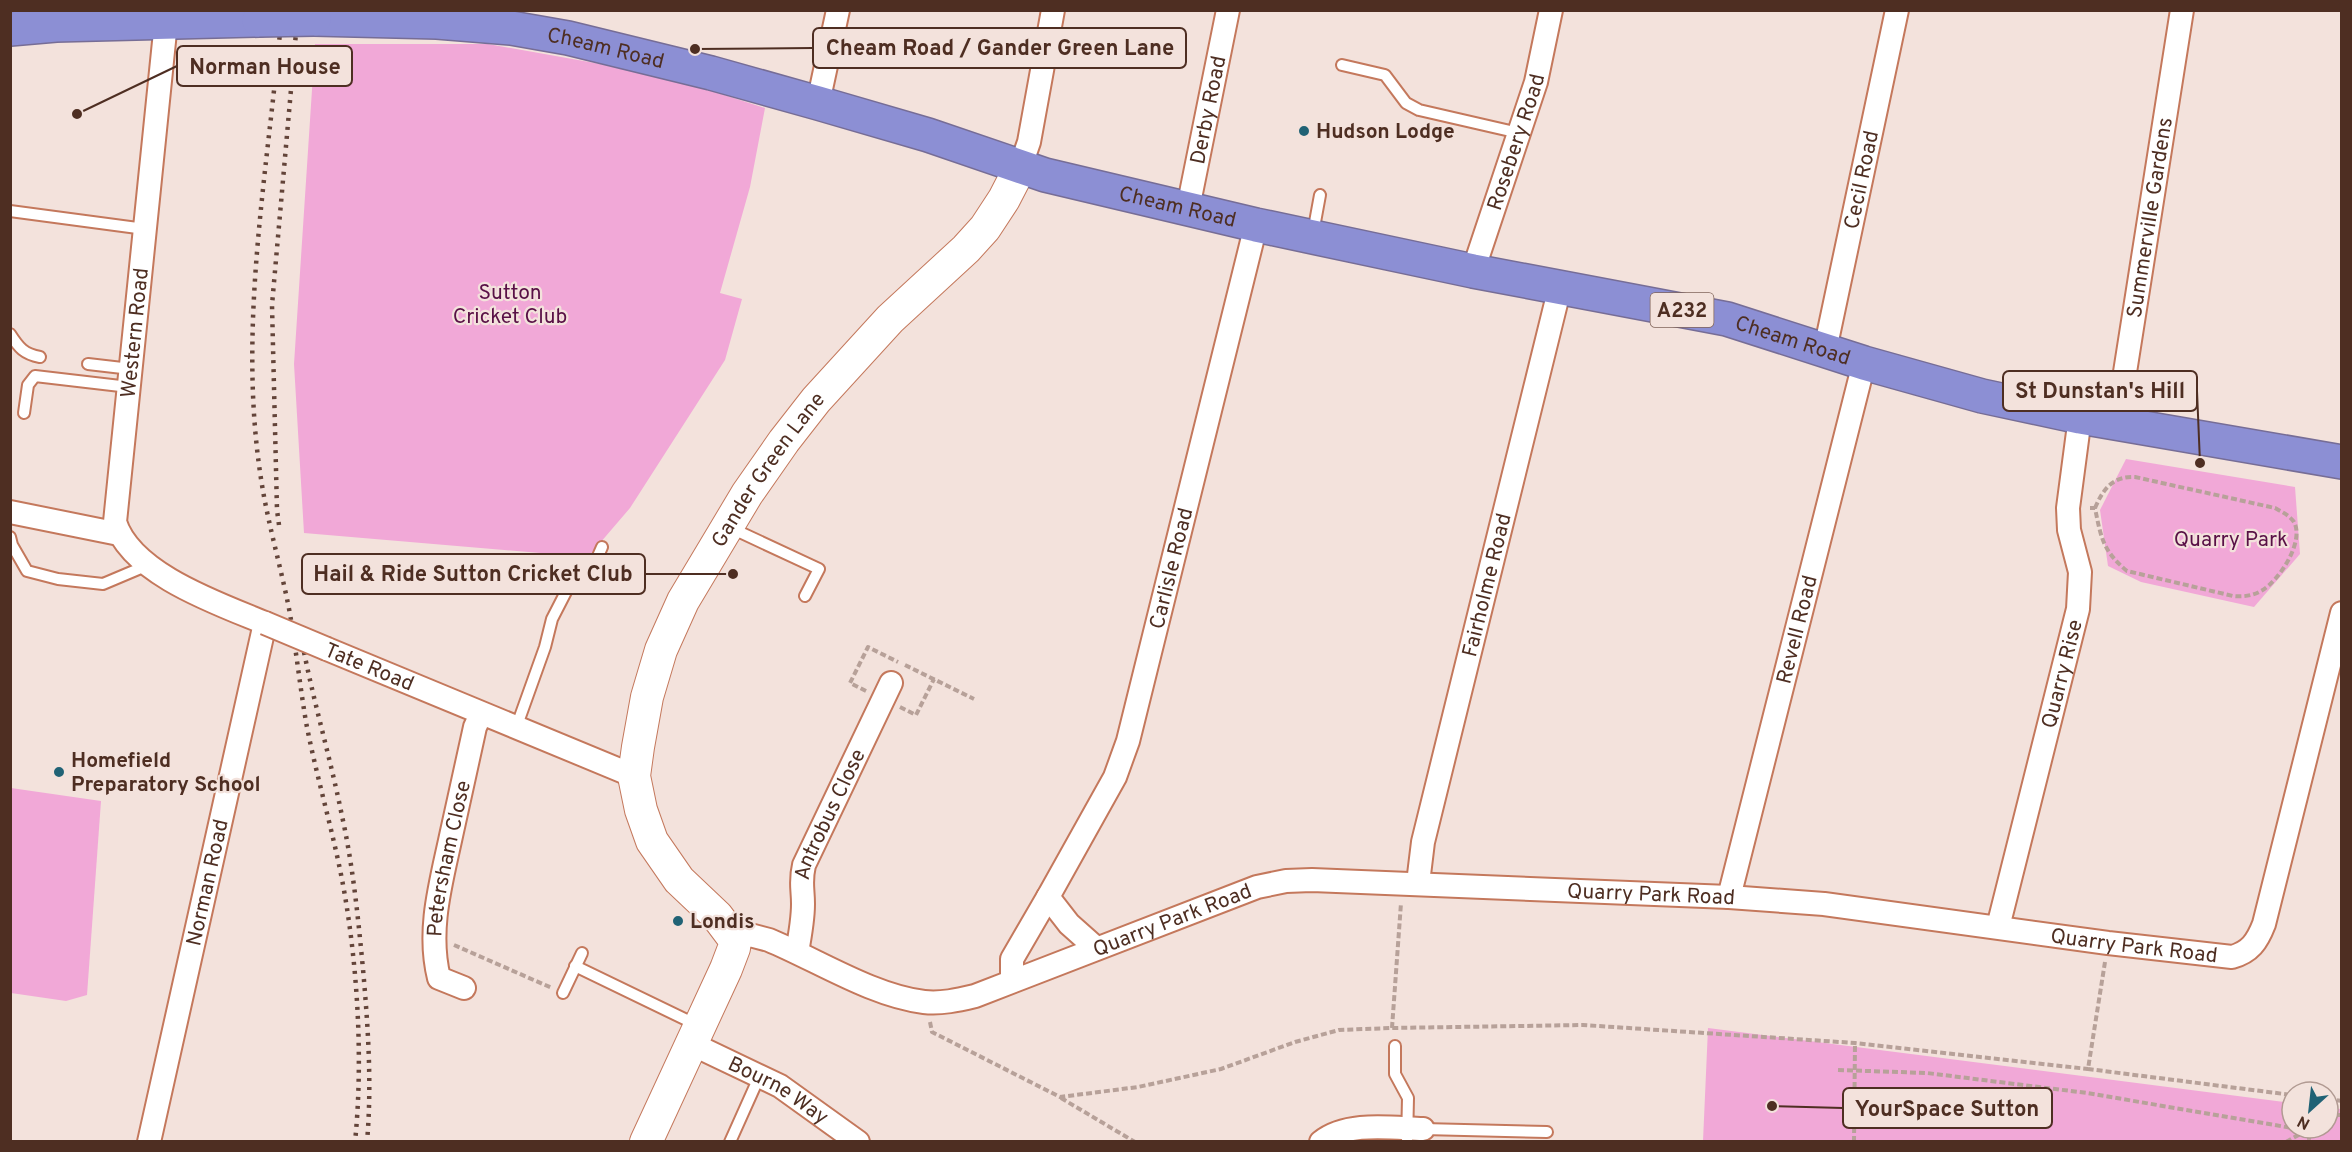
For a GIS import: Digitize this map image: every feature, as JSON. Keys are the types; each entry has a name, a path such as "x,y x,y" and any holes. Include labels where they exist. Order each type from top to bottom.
{"highway":[{"name":"Cheam Road","path":"10,29 134,17 166,22 331,16 398,19 512,19 568,38 818,103 928,135 1020,168 1312,237 1473,271 1727,319 1864,363 1982,396 2080,417 2342,462"}],"street":[{"path":"818,103 838,10"},
{"path":"1020,168 1029,142 1053,10"},
{"name":"Derby Road","path":"1188,208 1228,10"},
{"name":"Rosebery Road","path":"1473,271 1536,82 1551,10"},
{"name":"Cecil Road","path":"1825,350 1897,10"},
{"name":"Summerville Gardens","path":"2117,423 2182,10"},
{"name":"Western Road","path":"119,534 116,522 166,22"},
{"name":"Gander Green Lane","path":"735,940 717,916 680,880 652,841 640,810 634,776 647,697 661,650 683,601 728,526 784,441 816,400 890,319 966,249 985,228 1020,168"},
{"name":"Carlisle Road","path":"1012,980 1012,959 1115,777 1128,741 1256,225"},
{"name":"Fairholme Road","path":"1410,882 1423,842 1560,287"},
{"name":"Revell Road","path":"1729,897 1864,363"},
{"name":"Quarry Rise","path":"1998,927 2078,609 2080,572 2069,530 2068,508 2080,417"},
{"path":"10,512 119,534"},
{"name":"Tate Road","path":"119,534 148,564 189,591 634,776"},
{"name":"Quarry Park Road","path":"735,940 750,935 797,952 894,996 925,1002 952,1001 975,996 1257,887 1286,881 1312,880 1410,882 1729,897 1824,904 2108,943 2232,957 2243,954 2256,942 2264,924 2342,613"},
{"name":"Norman Road","path":"149,1142 265,623"},
{"name":"Antrobus Close","path":"797,952 803,917 800,882 804,866 891,683"},
{"name":"Petersham Close","path":"464,988 439,978 434,958 433,935 445,865 475,727 481,714"},
{"path":"1048,897 1069,924 1096,948"},
{"path":"646,1142 731,957 735,940"},
{"name":"Bourne Way","path":"696,1035 780,1086 858,1142"},
{"path":"1321,1142 1340,1131 1359,1128 1412,1133"}],"lane":[{"path":"1046,53 1096,62"},
{"path":"1342,65 1385,75 1406,103 1419,110 1519,133"},
{"path":"1312,237 1320,195"},
{"path":"10,211 145,228"},
{"path":"10,334 21,350 40,357"},
{"path":"88,364 130,378"},
{"path":"24,413 28,385 34,376 130,378"},
{"path":"728,526 819,569 806,596"},
{"path":"10,537 12,546 27,571 58,579 103,584 148,564"},
{"path":"516,728 545,647 552,618 570,584 588,579 602,547"},
{"path":"563,993 582,954"},
{"path":"576,966 696,1035"},
{"path":"1395,1046 1395,1074 1408,1098 1412,1133 1547,1132"},
{"path":"730,1142 760,1075"}],"path":[{"path":"2123,477 2135,477 2275,508 2288,516 2295,524 2295,544 2285,565 2262,591 2245,597 2233,596 2127,571 2114,560 2102,543 2095,508 2109,484 2123,477"},
{"path":"2068,508 2095,508"},
{"path":"868,647 974,699"},
{"path":"916,715 934,679"},
{"path":"1392,1028 1410,882"},
{"path":"433,935 563,993"},
{"path":"2088,1069 2108,943"},
{"path":"925,1002 932,1032 1060,1097 1135,1142"},
{"path":"1060,1097 1138,1087 1221,1070 1295,1042 1339,1030 1583,1025 1855,1043 2280,1093"},
{"path":"1854,1142 1855,1043"},
{"path":"1838,1070 1927,1073 2087,1093 2280,1126"}],"green space":[{"name":"Sutton Cricket Club","path":"315,44 488,44 662,75 765,108 750,187 720,293 742,299 725,360 630,508 588,557 304,533 294,364"},
{"name":"Quarry Park","path":"2126,459 2295,487 2300,554 2254,607 2141,582 2108,566 2100,510"},
{"path":"11,788 101,801 87,995 66,1001 11,993"},
{"path":"1708,1028 2280,1101 2280,1140 2340,1140 2341,1109 2341,1141 1703,1141"}],"railway":[{"path":"282,10 253,307 252,367 255,426 262,485 290,614 306,722 345,896 358,1018 359,1081 355,1142"},
{"path":"279,525 272,305 298,10"},
{"path":"304,652 338,795 355,892 368,1033 367,1142"}],"place":[{"name":"Cheam Road / Gander Green Lane","path":"695,49"},
{"name":"Norman House","path":"77,114"},
{"name":"Hudson Lodge","path":"1304,131"},
{"name":"St Dunstan's Hill","path":"2200,463"},
{"name":"Hail & Ride Sutton Cricket Club","path":"733,574"},
{"name":"Homefield Preparatory School","path":"59,772"},
{"name":"Londis","path":"678,921"},
{"name":"YourSpace Sutton","path":"1772,1106"}]}
